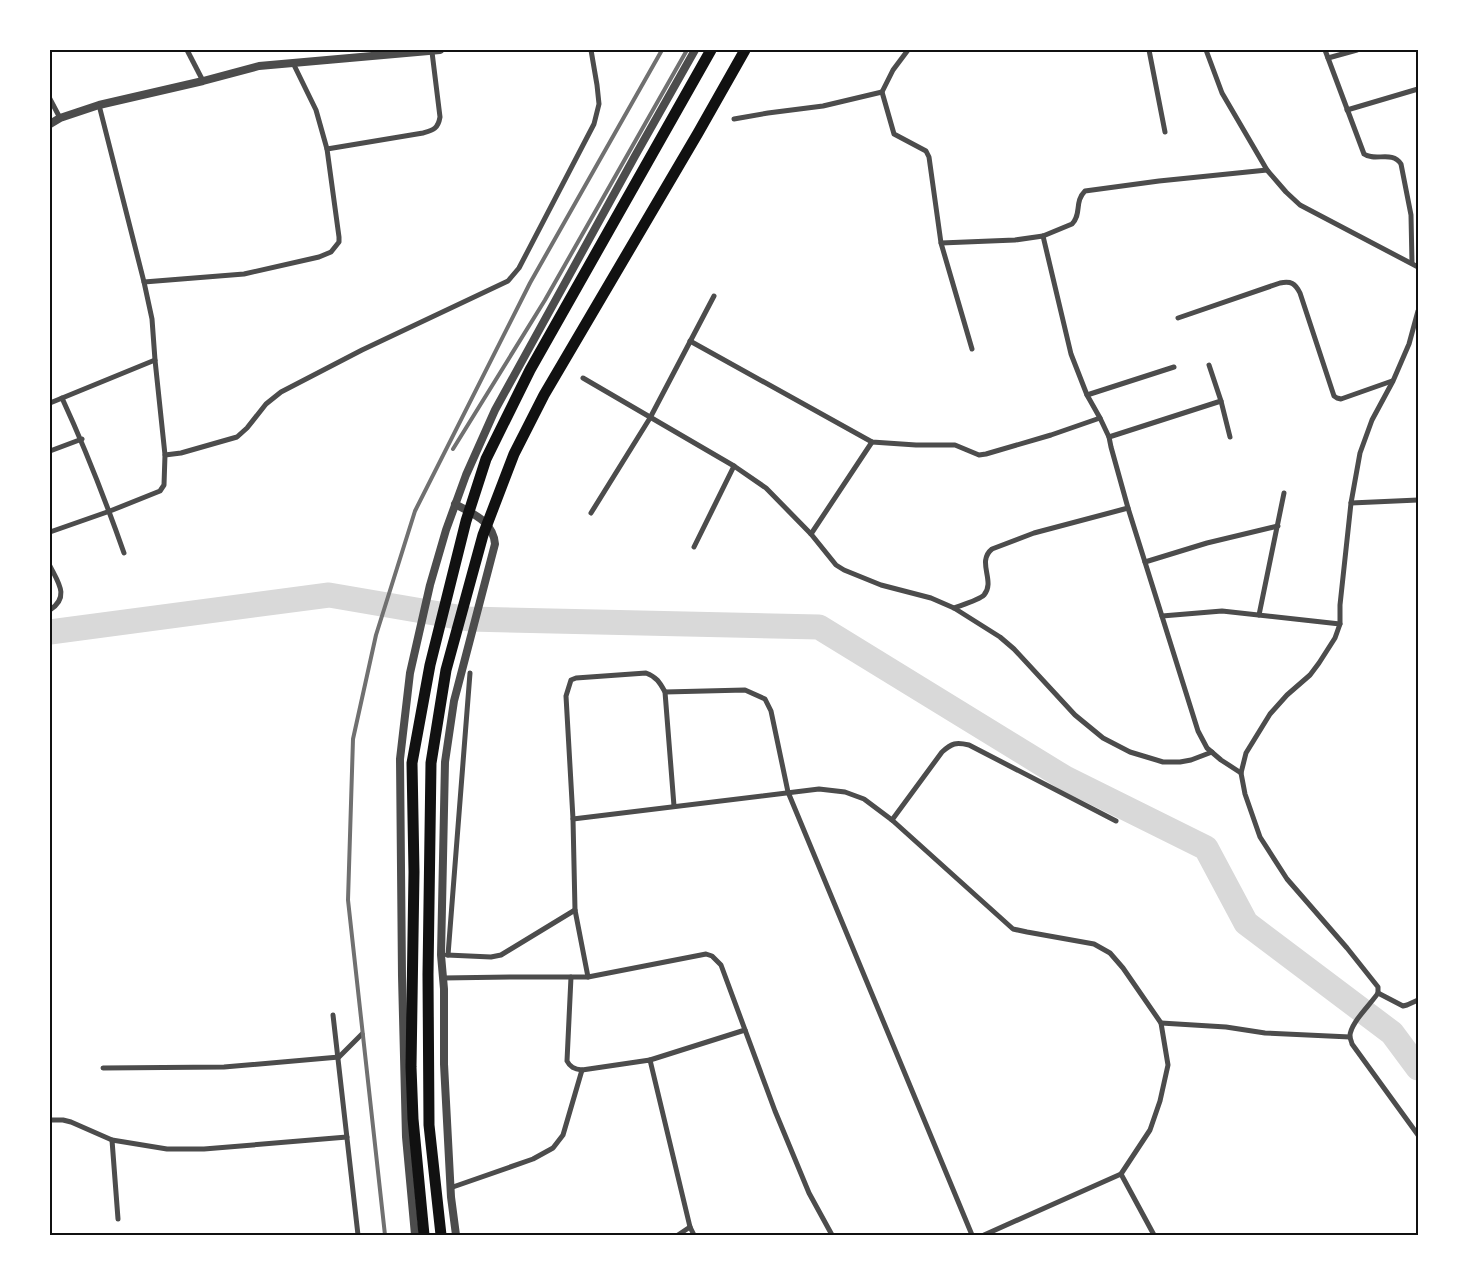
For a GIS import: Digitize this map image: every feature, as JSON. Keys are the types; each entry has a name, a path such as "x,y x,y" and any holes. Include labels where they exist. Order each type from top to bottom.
{"highway":[{"path":"424,1235 413,1119 411,1066 414,872 412,762 430,665 466,521 486,460 530,370 711,50"},
{"path":"441,1235 429,1125 428,974 431,763 446,670 483,535 514,454 544,395 745,50"}],"street":[{"path":"187,50 203,82"},
{"path":"165,455 181,453 237,437 247,428 266,404 281,392 370,346 508,281 519,268 594,124 599,104 598,85 591,50"},
{"path":"416,1235 406,1128 402,976 400,760 410,674 430,585 455,504 494,410 695,50"},
{"path":"908,50 882,92 894,134 926,151 929,157 942,243 972,349"},
{"path":"1149,50 1165,132"},
{"path":"1206,50 1222,93 1267,170 1286,192 1300,205 1418,267"},
{"path":"1325,50 1364,154 1370,157 1391,156 1401,164 1411,215 1412,263"},
{"path":"1328,58 1357,50"},
{"path":"50,124 60,118 98,105 203,82 258,66 394,52 436,51 439,124 432,130 423,133 327,149"},
{"path":"144,282 244,274 319,257 331,252 338,242 339,237 327,149 316,110 293,63"},
{"path":"1347,110 1418,89"},
{"path":"734,119 768,112 823,106 882,92"},
{"path":"50,99 60,118"},
{"path":"50,532 160,491 164,485 165,455 152,319 98,105"},
{"path":"942,243 1015,240 1043,236 1072,224 1076,220 1078,201 1086,191 1267,170"},
{"path":"1043,236 1071,354 1087,395 1109,437 1128,508 1198,731 1212,752 1241,773"},
{"path":"1178,318 1280,283 1290,282 1297,286 1300,293 1334,396 1341,399 1393,381"},
{"path":"591,512 650,418 714,296"},
{"path":"1418,311 1409,344 1393,381 1372,420 1360,453 1351,503 1342,580 1340,624 1335,638 1310,675 1287,695 1270,714 1246,753 1241,773 1245,794 1260,836 1288,879 1378,987 1378,993 1355,1022 1350,1037 1352,1044 1418,1135"},
{"path":"690,341 872,442 916,446 955,445 979,454 986,454 1100,418"},
{"path":"50,403 155,360"},
{"path":"1209,365 1230,436"},
{"path":"1087,395 1174,367"},
{"path":"583,378 734,466 766,488 811,534 836,565 844,570 881,586 926,596 954,608 1000,637 1014,649 1075,715 1103,738 1130,752 1163,762 1191,760 1212,752"},
{"path":"62,398 82,439 124,553"},
{"path":"1109,437 1221,401"},
{"path":"50,451 82,439"},
{"path":"811,534 872,442"},
{"path":"694,548 734,466"},
{"path":"1260,615 1284,493"},
{"path":"1351,503 1418,500"},
{"path":"445,955 445,762 454,701 496,544 494,534 482,519 455,504"},
{"path":"954,608 980,598 984,594 988,587 985,558 992,549 1034,533 1128,508"},
{"path":"1146,562 1207,543 1278,526"},
{"path":"50,566 61,590 61,597 57,605 50,610"},
{"path":"1162,616 1222,611 1340,624"},
{"path":"456,1235 450,1188 444,1064 443,978 470,673"},
{"path":"588,977 576,910 566,696 571,680 576,678 646,673 659,680 665,692 674,806"},
{"path":"665,692 745,690 765,699 771,712 788,792 972,1235"},
{"path":"892,820 942,752 949,746 958,743 969,745 1116,821"},
{"path":"573,819 788,792 819,789 845,792 864,799 892,820 1014,929 1094,944 1110,953 1123,968 1161,1023 1168,1065 1160,1101 1150,1130 1120,1174 984,1235"},
{"path":"445,955 491,957 501,955 576,910"},
{"path":"443,978 588,977 706,954 712,956 721,965 775,1112 808,1193 832,1235"},
{"path":"571,977 566,1061 575,1069 582,1070 650,1060 744,1030"},
{"path":"1378,993 1403,1006 1418,1000"},
{"path":"334,1015 358,1235"},
{"path":"1161,1023 1226,1026 1265,1033 1350,1037"},
{"path":"103,1068 224,1067 339,1057 362,1034"},
{"path":"650,1060 690,1227 694,1235"},
{"path":"450,1188 533,1159 553,1148 563,1135 582,1070"},
{"path":"50,1120 71,1122 112,1140 167,1149 204,1149 347,1137"},
{"path":"112,1140 118,1219"},
{"path":"1120,1174 1154,1235"},
{"path":"678,1235 690,1227"}],"waterway":[{"path":"50,632 329,595 469,619 819,627 1065,778 1206,848 1246,923 1392,1033 1418,1068"}],"railway":[{"path":"385,1235 348,900 353,739 376,635 415,511 530,283 662,50"},
{"path":"453,449 545,300 687,50"}]}
